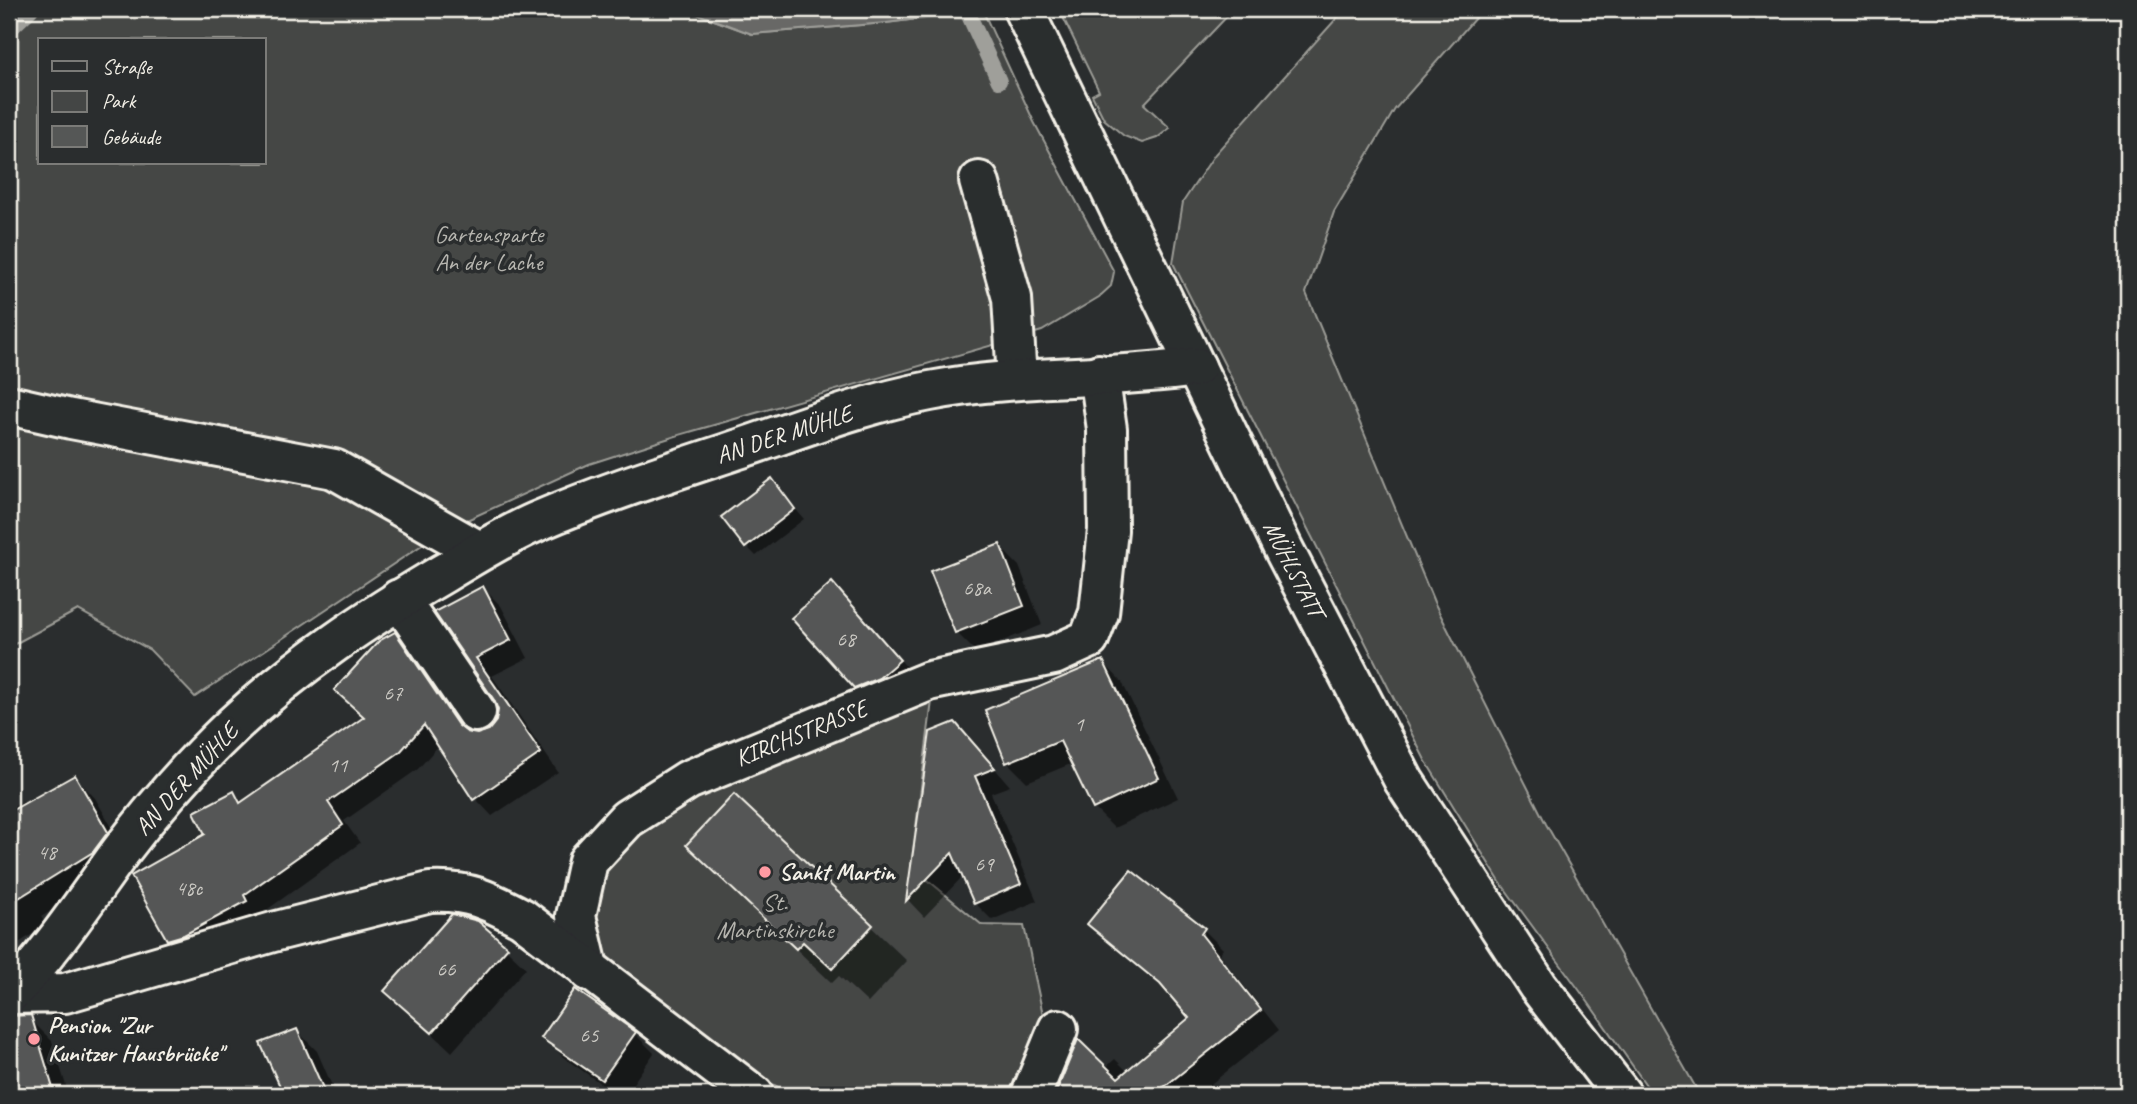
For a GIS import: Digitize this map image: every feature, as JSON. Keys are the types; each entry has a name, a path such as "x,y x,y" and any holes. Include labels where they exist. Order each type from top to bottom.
{"street":[{"name":"MÜHLSTATT","path":"1023,9 1284,550 1404,781 1538,986 1622,1095"},
{"path":"979,181 1012,298 1017,380"},
{"name":"AN DER MÜHLE","path":"10,994 54,944 123,849 180,780 232,726 334,642 479,551 536,522 681,468 853,411 927,391 979,383 1162,372 1196,367"},
{"name":"KIRCHSTRASSE","path":"589,971 576,916 588,861 627,819 688,780 929,681 1054,655 1088,639 1099,613 1108,530 1107,429 1099,374"},
{"path":"9,405 334,469 479,551"},
{"path":"399,599 476,712"},
{"path":"10,994 65,993 286,929 430,892 455,890 489,900 522,918 754,1095"},
{"path":"1031,1095 1058,1029"}],"green space":[{"name":"Gartensparte An der Lache","path":"9,9 684,9 752,34 886,23 983,11 1034,122 1114,272 1111,286 1099,297 1042,331 679,435 589,464 443,531 195,697 150,650 78,610 9,647"},
{"path":"1059,9 1234,9 1144,104 1170,128 1157,138 1142,143 1124,136 1104,119 1092,95 1099,91"},
{"path":"1345,9 1483,9 1395,109 1334,212 1306,293 1434,602 1546,824 1700,1095 1653,1095 1500,882 1425,760 1173,263 1183,202 1215,154"},
{"name":"St. Martinskirche","path":"933,693 911,866 982,925 1024,926 1045,1024 1018,1095 792,1095 700,1042 607,963 588,928 601,869 635,833 719,780"}],"shaded area":[{"path":"684,9 994,9 886,23 752,34"}],"building":[{"path":"772,478 795,509 745,548 721,517"},
{"path":"1000,544 1024,606 955,633 930,571"},
{"path":"832,582 900,660 879,678 854,688 791,618"},
{"path":"483,586 511,640 476,658 541,753 473,800 424,725 400,752 328,802 343,825 244,895 247,901 184,935 167,940 131,876 205,834 194,812 234,791 240,803 364,717 334,690 379,641 395,632 458,725 467,732 477,734 489,730 496,721 498,710 494,700 434,612"},
{"path":"1103,660 1159,778 1093,809 1060,741 1006,763 985,710"},
{"path":"955,722 995,768 975,776 1021,884 974,904 952,853 906,901 930,732"},
{"path":"75,775 108,832 93,852 9,904 9,812"},
{"name":"Sankt Martin","path":"734,794 873,925 832,969 803,942 796,949 686,845"},
{"path":"1131,870 1205,928 1201,934 1261,1010 1154,1095 1055,1095 1078,1039 1118,1078 1189,1018 1160,984 1087,924"},
{"path":"452,914 478,921 508,947 432,1033 384,991"},
{"path":"575,989 636,1032 602,1080 541,1038"},
{"path":"31,1015 55,1095 9,1095 9,1016"},
{"path":"297,1029 326,1095 284,1095 260,1043"}],"waterway":[{"path":"9,30 31,9"},
{"path":"966,9 999,81"}],"place":[{"name":"Sankt Martin","path":"765,872"},
{"name":"Pension \"Zur Kunitzer Hausbrücke\"","path":"34,1039"}]}
